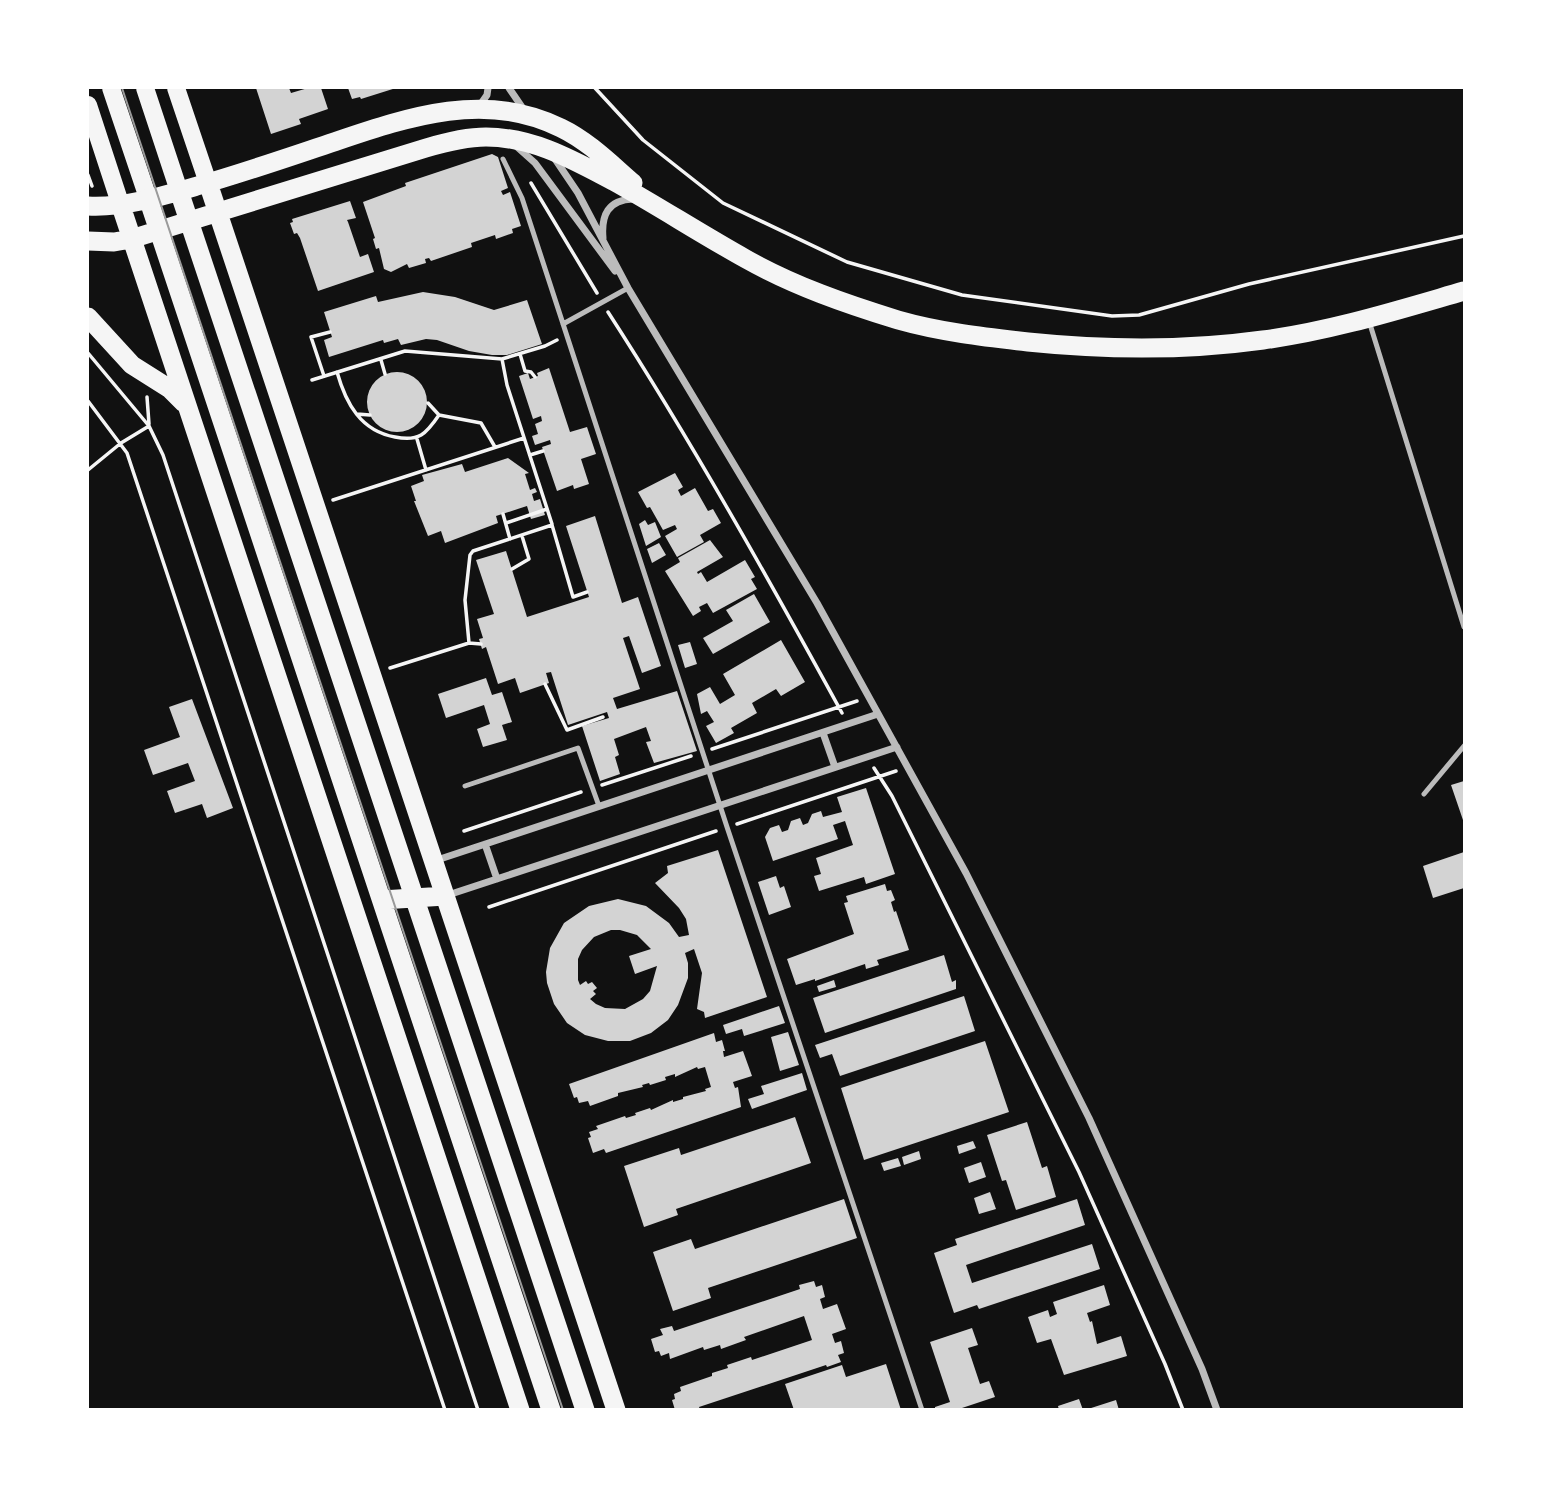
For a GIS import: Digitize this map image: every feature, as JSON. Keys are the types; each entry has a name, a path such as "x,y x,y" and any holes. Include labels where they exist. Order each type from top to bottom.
{"highway":[{"path":"439,144 463,126 478,108"},
{"path":"88,206 120,203 179,191 412,117 478,108 500,109 527,115 560,127 578,138 657,205"},
{"path":"527,115 550,149"},
{"path":"88,241 114,242 131,239 439,144 477,138 505,139 550,149 573,159 657,205 748,260 822,295 901,321 976,336 1069,346 1171,348 1263,340 1368,318 1465,290"},
{"path":"208,183 617,1409"},
{"path":"179,191 585,1409"},
{"path":"148,198 551,1409"},
{"path":"120,203 520,1409"},
{"path":"88,317 132,365 170,389 186,407"},
{"path":"273,475 302,466"},
{"path":"280,688 308,679"},
{"path":"382,900 411,889 434,861"},
{"path":"343,876 371,866"},
{"path":"411,889 445,896"},
{"path":"368,949 395,939"},
{"path":"531,1247 559,1237"},
{"path":"472,1267 501,1258"}],"main road":[{"path":"111,88 148,198"},
{"path":"145,88 179,191"},
{"path":"176,88 208,183"},
{"path":"88,105 120,203"}],"street":[{"path":"478,108 487,95 488,88"},
{"path":"509,88 527,115"},
{"path":"505,139 535,163 628,288"},
{"path":"550,149 578,193 628,288 817,603 966,873 1089,1118 1195,1353 1217,1409"},
{"path":"603,241 603,219 609,207 627,199 657,205"},
{"path":"434,861 878,714"},
{"path":"824,733 835,767"},
{"path":"445,896 897,747"},
{"path":"485,844 497,879"}],"lane":[{"path":"503,159 522,198 727,827 922,1409"},
{"path":"563,324 628,288"},
{"path":"1368,318 1465,626"},
{"path":"1423,794 1465,746"},
{"path":"464,786 578,748 599,806"}],"path":[{"path":"595,88 643,140 723,203 847,262 962,295 1112,316 1139,315 1249,284 1465,236"},
{"path":"524,172 639,359 773,588 848,724"},
{"path":"324,376 311,337 330,331"},
{"path":"312,380 405,351 502,359 567,337"},
{"path":"88,353 149,426 163,455 478,1409"},
{"path":"520,354 525,371 531,372 534,377"},
{"path":"380,359 385,374"},
{"path":"502,359 507,385 573,597 587,592"},
{"path":"337,372 344,396 355,414 381,434 416,439 439,415"},
{"path":"88,401 127,453 445,1409"},
{"path":"428,403 439,415 481,423 495,447"},
{"path":"355,414 370,415"},
{"path":"88,470 121,443 149,426"},
{"path":"315,506 524,438"},
{"path":"416,439 426,470"},
{"path":"530,455 543,450"},
{"path":"506,523 547,509"},
{"path":"503,514 510,539"},
{"path":"469,643 465,600 470,555 473,551 552,525"},
{"path":"512,569 529,559 522,536"},
{"path":"371,674 469,643 481,644"},
{"path":"545,684 567,730 602,717"},
{"path":"464,831 869,697"},
{"path":"867,757 904,821 1074,1161 1183,1409"},
{"path":"489,907 908,767"}],"building":[{"path":"256,88 289,88 291,93 308,88 321,88 328,109 299,119 301,124 271,134"},
{"path":"348,88 396,88 361,99 352,99"},
{"path":"492,154 498,157 508,188 501,191 503,195 510,192 521,226 512,229 513,233 496,239 495,235 471,243 472,247 431,261 429,258 425,259 426,263 409,268 407,264 391,272 384,269 363,202 406,186 405,183"},
{"path":"350,201 356,218 347,220 360,257 368,254 374,272 318,291 300,238 297,233 294,234 290,223 293,222 292,219"},
{"path":"423,292 455,297 494,310 527,300 542,344 507,355 492,355 469,351 437,340 426,339 401,345 398,339 384,343 383,340 329,357 324,340 332,337 324,312 376,296 378,302"},
{"path":"549,368 570,432 587,427 596,454 581,459 589,484 574,489 573,485 557,491 542,447 551,444 550,440 535,445 532,436 538,434 535,424 542,421 541,416 533,419 519,376 528,373 530,379"},
{"path":"391,372 403,372 422,385 427,402 425,414 414,427 403,432 391,432 372,419 367,408 367,396 380,377"},
{"path":"508,458 529,473 525,474 530,490 535,488 537,492 532,494 534,501 540,499 545,515 531,519 527,506 496,516 498,523 445,543 441,531 428,536 411,486 424,481 422,475 462,464 465,472"},
{"path":"675,473 683,487 678,490 681,496 695,488 708,511 713,509 721,523 700,535 704,542 677,557 665,536 677,529 675,525 663,530 638,492"},
{"path":"595,516 622,603 638,597 661,666 642,673 629,636 623,638 640,689 613,698 617,709 677,691 697,751 654,763 646,742 651,741 646,727 614,739 619,755 615,757 620,774 600,781 582,726 609,718 607,712 568,725 551,672 546,673 549,683 520,693 515,678 498,684 486,647 482,649 479,639 483,638 477,619 494,614 476,560 506,551 527,617 589,597 566,526"},
{"path":"645,520 648,525 655,522 661,537 646,546 639,524"},
{"path":"710,540 723,557 697,572 698,574 701,572 707,582 745,560 755,577 751,579 757,589 713,613 707,603 699,607 701,611 693,616 665,571 680,562 678,558"},
{"path":"659,543 666,555 652,563 647,549"},
{"path":"754,594 770,622 713,654 703,638 733,621 726,610"},
{"path":"781,640 805,682 781,696 776,689 752,703 757,713 731,728 734,733 716,743 706,726 714,722 707,711 701,714 697,694 710,687 720,704 735,695 723,674"},
{"path":"690,642 697,664 685,668 678,645"},
{"path":"486,678 492,695 502,692 512,722 502,725 507,740 483,747 477,729 490,724 484,705 446,718 438,694"},
{"path":"192,699 233,808 207,818 202,804 175,813 167,791 195,781 188,763 153,775 144,750 180,737 169,707"},
{"path":"1464,781 1464,823 1451,785"},
{"path":"866,788 895,874 866,884 864,877 819,891 814,876 821,874 816,858 853,845 845,821 833,825 838,839 773,861 765,837 770,828 779,825 782,832 788,830 791,821 800,818 803,825 808,823 812,814 821,811 823,817 842,812 837,797"},
{"path":"718,850 767,997 705,1018 704,1012 697,1009 702,973 694,949 685,953 688,978 678,1005 668,1020 651,1033 630,1041 608,1041 585,1035 567,1023 554,1004 546,972 550,948 564,923 589,906 618,899 646,906 669,923 679,937 689,935 686,919 679,908 655,883 668,873 667,866","holes":["611,930 637,935 651,949 629,956 635,974 657,966 650,991 643,999 625,1009 605,1008 590,999 596,994 593,991 597,988 592,982 588,984 586,981 580,985 578,959 594,937"]},
{"path":"1464,852 1464,888 1433,898 1423,866"},
{"path":"776,876 780,888 784,886 791,907 769,915 758,882"},
{"path":"885,884 895,900 891,902 909,950 877,960 879,965 866,969 865,964 796,985 787,959 854,934 844,903 848,902 846,896"},
{"path":"944,955 952,982 956,980 956,989 825,1033 813,998"},
{"path":"834,980 836,987 819,992 817,986"},
{"path":"964,996 975,1031 840,1076 832,1054 820,1058 815,1045"},
{"path":"779,1006 785,1023 744,1036 742,1029 726,1034 723,1025"},
{"path":"788,1032 799,1065 780,1071 771,1037"},
{"path":"714,1033 716,1042 722,1040 724,1057 743,1051 752,1076 733,1082 735,1088 738,1087 741,1107 606,1153 604,1149 593,1153 588,1138 591,1137 589,1132 598,1129 596,1126 706,1091 705,1089 711,1087 705,1067 697,1067 675,1077 675,1074 665,1077 666,1080 618,1093 618,1096 590,1106 588,1101 579,1103 577,1097 574,1098 569,1084"},
{"path":"985,1041 1009,1112 864,1160 841,1088"},
{"path":"802,1073 807,1090 752,1109 748,1099 764,1094 761,1086"},
{"path":"795,1117 811,1163 676,1209 678,1215 644,1227 624,1166 679,1148 681,1155"},
{"path":"1027,1122 1042,1168 1047,1166 1056,1197 1016,1210 1006,1180 1002,1181 987,1135"},
{"path":"973,1141 976,1148 959,1154 957,1146"},
{"path":"919,1151 921,1159 904,1165 902,1157"},
{"path":"898,1158 901,1166 884,1171 881,1163"},
{"path":"981,1162 986,1177 969,1183 964,1168"},
{"path":"990,1192 996,1209 979,1214 974,1198"},
{"path":"844,1199 857,1238 708,1288 711,1298 673,1311 653,1252 691,1239 695,1249"},
{"path":"1077,1199 1085,1225 966,1265 972,1283 1092,1244 1100,1269 979,1309 977,1305 954,1313 934,1253 957,1245 955,1239"},
{"path":"814,1281 816,1287 822,1285 825,1297 820,1299 823,1309 837,1304 846,1329 832,1334 835,1343 841,1341 844,1353 838,1355 841,1362 699,1407 700,1410 675,1410 672,1400 675,1399 674,1394 681,1391 680,1387 712,1376 712,1373 728,1368 727,1365 751,1357 752,1360 812,1340 804,1316 744,1337 746,1340 721,1349 720,1345 704,1350 703,1347 670,1359 669,1353 661,1356 659,1351 655,1352 651,1339 663,1335 660,1329 672,1326 674,1331 800,1289 799,1285"},
{"path":"1104,1285 1110,1305 1087,1313 1090,1322 1092,1321 1097,1344 1121,1336 1127,1356 1064,1375 1051,1339 1037,1343 1028,1317 1048,1310 1050,1317 1057,1314 1053,1302"},
{"path":"972,1328 978,1345 968,1348 980,1384 989,1381 995,1397 956,1410 935,1410 935,1407 950,1402 930,1342"},
{"path":"886,1364 901,1410 794,1410 785,1384 842,1365 846,1377"},
{"path":"1079,1399 1083,1410 1059,1410 1058,1406"},
{"path":"1116,1400 1119,1410 1088,1409"}],"tram line":[{"path":"122,88 563,1410"}]}
